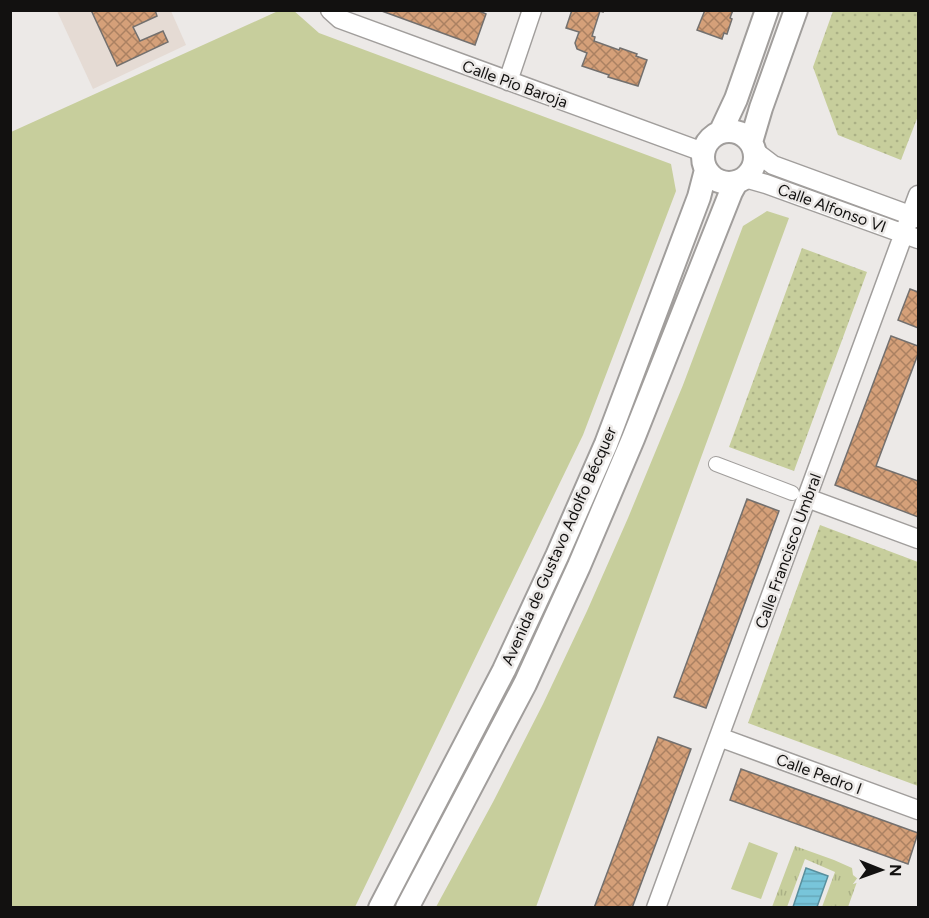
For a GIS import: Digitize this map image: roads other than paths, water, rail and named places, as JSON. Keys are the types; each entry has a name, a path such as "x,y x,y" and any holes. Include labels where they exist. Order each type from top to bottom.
{"street":[{"name":"Calle Pío Baroja","path":"330,10 340,19 508,81 705,161"},
{"path":"508,81 532,10"},
{"path":"722,131 736,99 767,10"},
{"path":"753,147 745,136 738,132 730,130 714,135 707,142 705,161 711,177 727,184 741,181 751,172 755,163 753,147 761,108 796,10"},
{"name":"Calle Alfonso VI","path":"753,147 773,165 915,217"},
{"name":"Avenida de Gustavo Adolfo Bécquer","path":"380,908 504,670 562,546 606,444 699,197 705,161"},
{"name":"Calle Alfonso VI","path":"741,181 777,188 911,236"},
{"name":"Avenida de Gustavo Adolfo Bécquer","path":"407,908 525,684 633,439 731,192 741,181"},
{"name":"Calle Francisco Umbral","path":"656,908 719,736 800,496 911,236 918,195"},
{"path":"716,464 918,539"},
{"name":"Calle Pedro I","path":"719,736 918,810"}],"water":[{"path":"806,868 828,876 817,907 793,907"}]}
